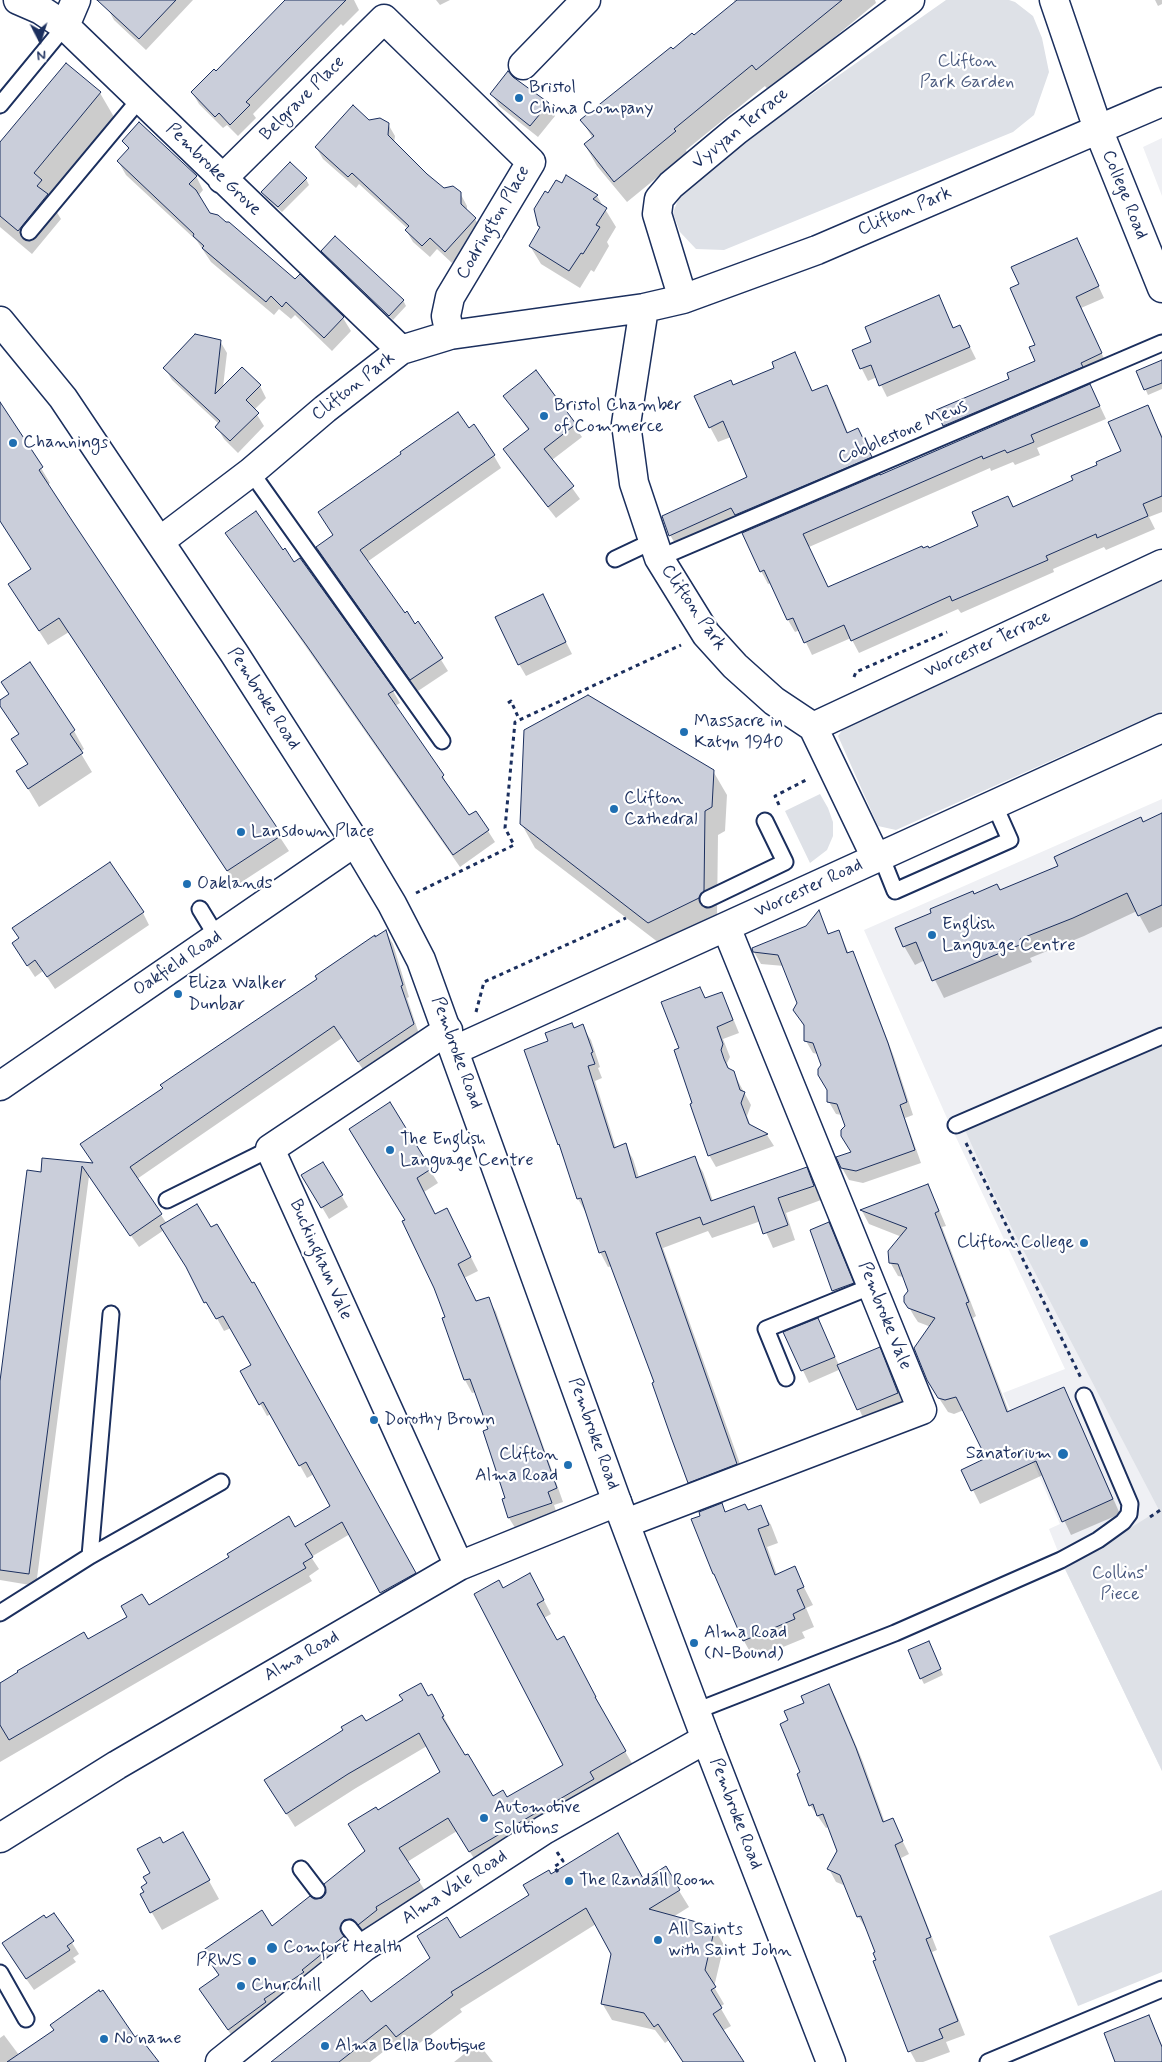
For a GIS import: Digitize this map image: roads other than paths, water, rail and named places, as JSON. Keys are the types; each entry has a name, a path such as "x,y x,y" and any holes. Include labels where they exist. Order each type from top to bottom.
{"street":[{"name":"Pembroke Grove","path":"18,0 41,10 64,26 401,350"},
{"path":"64,26 76,0"},
{"path":"523,64 586,0"},
{"name":"Vyvyan Terrace","path":"683,299 657,214 659,199 672,185 736,130 910,0"},
{"name":"College Road","path":"1054,0 1098,129 1162,288"},
{"name":"Belgrave Place","path":"222,179 384,20"},
{"name":"Codrington Place","path":"384,20 531,162 450,297 446,316 450,335"},
{"name":"Clifton Park","path":"160,541 251,472 325,409 401,350 450,335 644,308 683,299 817,250 1162,102"},
{"name":"Clifton Park","path":"644,308 626,424 634,484 656,550 706,634 735,666 774,701 813,727"},
{"name":"Pembroke Road","path":"0,320 63,398 160,541 355,842 392,904 421,960 452,1040 621,1513 831,2062"},
{"name":"Worcester Terrace","path":"813,727 1162,564"},
{"path":"813,727 879,857"},
{"name":"Worcester Road","path":"452,1040 726,927 1162,728"},
{"name":"Oakfield Road","path":"0,1086 355,842"},
{"name":"Pembroke Vale","path":"621,1513 922,1410 726,927"},
{"path":"270,1149 452,1040"},
{"name":"Buckingham Vale","path":"270,1149 458,1566"},
{"name":"Alma Road","path":"0,1838 117,1765 458,1566 621,1513"},
{"name":"Alma Vale Road","path":"220,2062 356,1937 706,1739"}],"lane":[{"path":"0,105 64,26"},
{"path":"29,232 139,100"},
{"name":"Cobblestone Mews","path":"615,558 656,550 1162,343"},
{"path":"251,472 442,741"},
{"path":"879,857 895,891 1010,840 994,804"},
{"path":"708,899 785,862 765,821"},
{"path":"200,909 217,937"},
{"path":"956,1124 1162,1036"},
{"path":"167,1200 270,1149"},
{"path":"786,1378 766,1329 872,1286"},
{"path":"90,1556 111,1314"},
{"path":"696,1711 895,1633 1061,1560 1098,1540 1123,1522 1129,1514 1130,1504 1084,1396"},
{"path":"0,1613 90,1556 221,1482"},
{"path":"301,1869 317,1890"},
{"path":"0,1973 26,2019"},
{"path":"988,2062 1162,1990"}],"place":[{"name":"Bristol China Company","path":"519,98"},
{"name":"Bristol Chamber of Commerce","path":"544,416"},
{"name":"Channings","path":"13,443"},
{"name":"Massacre in Katyn 1940","path":"684,732"},
{"name":"Clifton Cathedral","path":"614,809"},
{"name":"Lansdown Place","path":"241,832"},
{"name":"Oaklands","path":"187,884"},
{"name":"English Language Centre","path":"932,935"},
{"name":"Eliza Walker Dunbar","path":"178,994"},
{"name":"The English Language Centre","path":"390,1150"},
{"name":"Clifton College","path":"1084,1243"},
{"name":"Dorothy Brown","path":"374,1420"},
{"name":"Sanatorium","path":"1063,1454"},
{"name":"Clifton Alma Road","path":"568,1465"},
{"name":"Alma Road (N-Bound)","path":"694,1643"},
{"name":"Automotive Solutions","path":"484,1818"},
{"name":"The Randall Room","path":"569,1881"},
{"name":"All Saints with Saint John","path":"658,1940"},
{"name":"Comfort Health","path":"272,1948"},
{"name":"PRWS","path":"252,1961"},
{"name":"Churchill","path":"241,1986"},
{"name":"No name","path":"104,2039"},
{"name":"Alma Bella Boutique","path":"325,2046"}],"park label":[{"name":"Clifton Park Garden","path":"967,72"},
{"name":"Collins' Piece","path":"1120,1584"}]}
